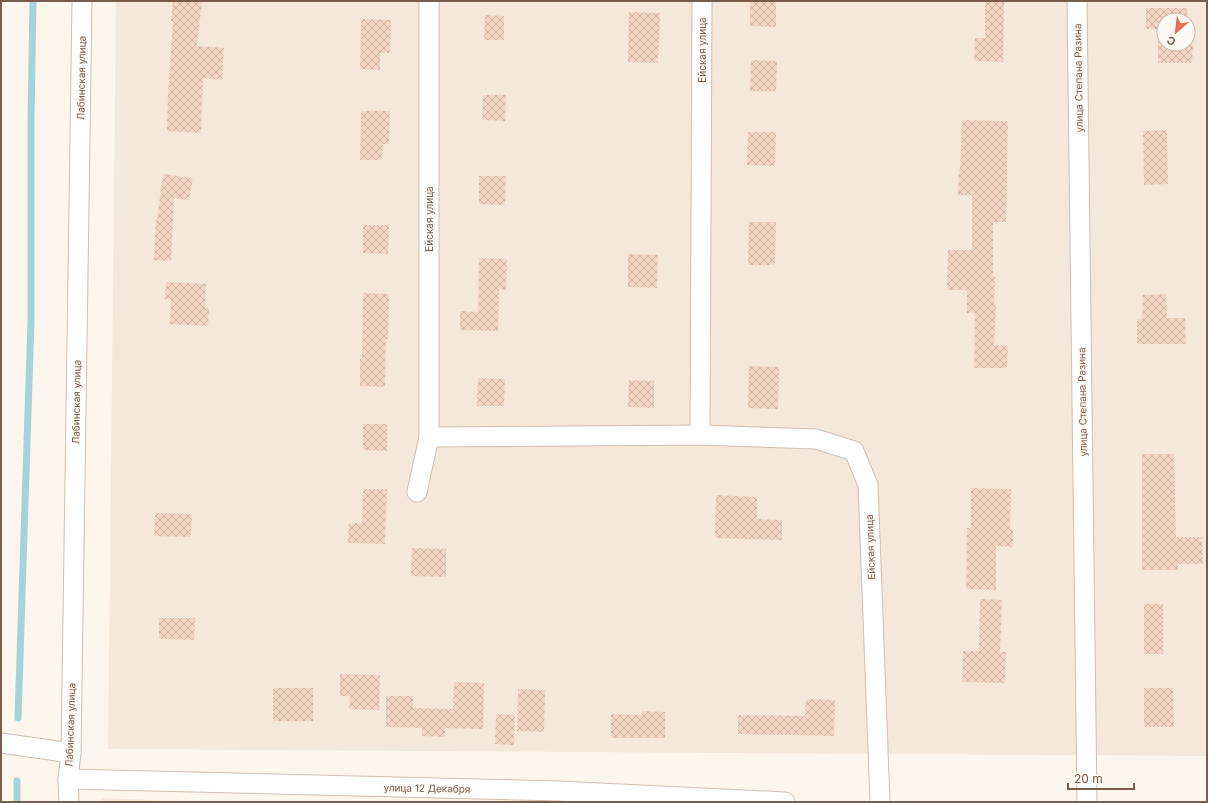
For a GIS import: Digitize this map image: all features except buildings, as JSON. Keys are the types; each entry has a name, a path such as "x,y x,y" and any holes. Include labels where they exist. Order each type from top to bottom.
{"street":[{"name":"Лабинская улица","path":"69,802 68,779 71,753 82,1"},
{"name":"Ейская улица","path":"417,492 429,437 429,1"},
{"name":"Ейская улица","path":"700,435 702,1"},
{"name":"улица Степана Разина","path":"1077,1 1087,802"},
{"name":"Ейская улица","path":"429,437 700,435 816,439 854,451 868,485 880,802"},
{"path":"1,743 71,753"},
{"name":"улица 12 Декабря","path":"68,779 559,797 785,802"}],"shaded area":[{"path":"116,1 1207,1 1207,756 108,749"},
{"path":"101,798 204,802 101,802"}],"waterway":[{"path":"18,718 31,321 31,119 33,1"},
{"path":"17,781 17,802"}]}
